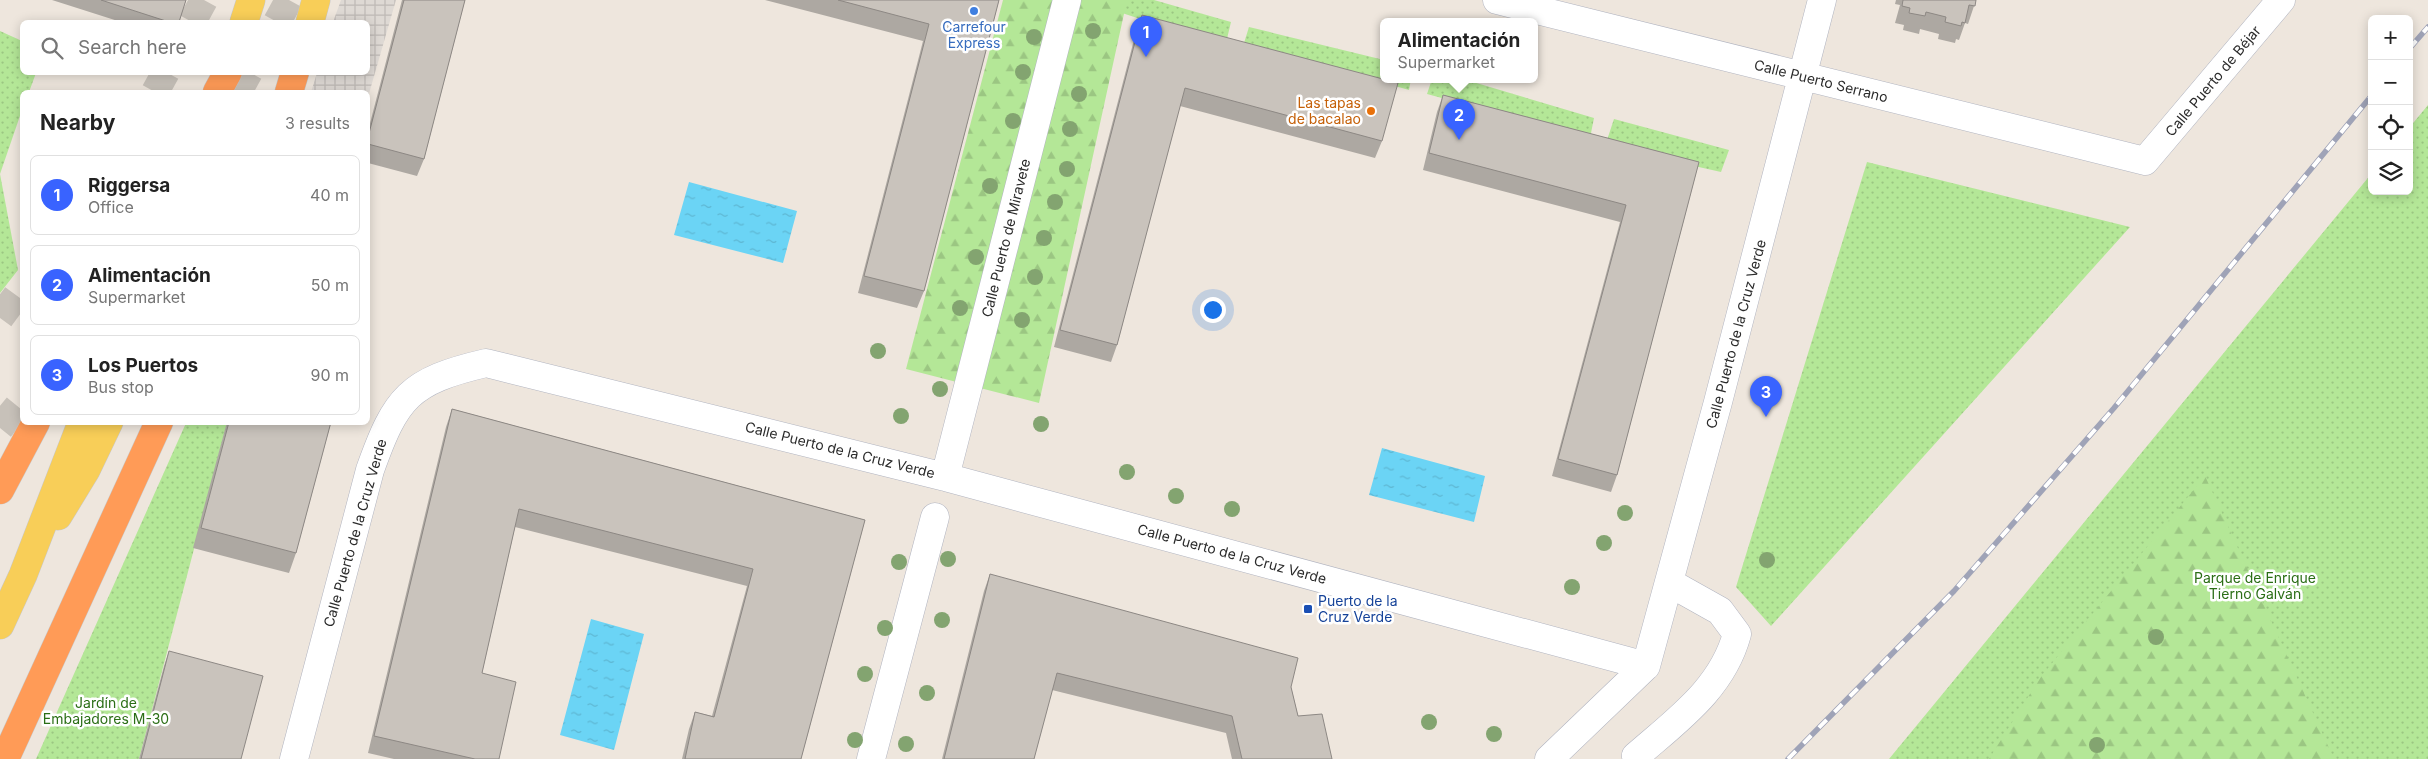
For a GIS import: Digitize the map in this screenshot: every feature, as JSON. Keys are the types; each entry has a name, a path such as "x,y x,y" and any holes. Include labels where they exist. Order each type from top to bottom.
{"highway":[{"path":"220,90 228,75"},
{"path":"290,90 293,75"},
{"path":"0,490 34,425"},
{"path":"5,759 158,425"}],"main road":[{"path":"245,20 251,0"},
{"path":"311,20 316,0"},
{"path":"283,90 292,75"},
{"path":"0,625 23,575 81,425"},
{"path":"23,575 86,470 108,425"}],"street":[{"name":"Calle Puerto de Miravete","path":"945,476 1068,0"},
{"name":"Calle Puerto Serrano","path":"1496,0 2145,161"},
{"name":"Calle Puerto de la Cruz Verde","path":"294,759 370,470 384,429 403,400 422,384 447,372 486,363 945,476 1646,666 1670,582 1822,0"},
{"name":"Calle Puerto de Béjar","path":"2145,161 2281,0"},
{"path":"871,759 935,517"},
{"path":"1637,759 1636,756 1704,696 1733,650 1737,634 1720,611 1670,582"},
{"path":"1549,759 1646,666"}],"green space":[{"path":"1003,0 1127,0 1039,403 906,369"},
{"path":"1116,0 1154,0 1231,22 1225,47 1113,10"},
{"path":"1249,27 1380,59 1380,82 1244,43"},
{"path":"0,31 20,40 20,75 35,75 30,90 20,90 20,116 0,174"},
{"path":"1384,83 1410,83 1409,90"},
{"path":"1431,83 1476,83 1594,118 1590,138 1427,94"},
{"name":"Parque de Enrique Tierno Galván","path":"2428,105 2428,759 1889,759 2368,178 2368,195 2413,195 2413,123"},
{"path":"1614,119 1729,150 1721,172 1605,146"},
{"path":"1867,162 2130,227 1771,626 1736,587"},
{"path":"0,174 18,270 0,293"},
{"name":"Jardín de Embajadores M-30","path":"185,425 226,425 139,759 36,759"},
{"path":"2205,476 2334,759 1989,759 2040,678"}],"shaded area":[{"path":"341,0 396,0 370,90 312,90 316,75 370,75 370,20 334,20"}],"water":[{"path":"689,182 797,211 783,263 674,235"},
{"path":"1382,448 1485,476 1474,522 1369,495"},
{"path":"591,619 644,634 614,750 560,735"}],"building":[{"path":"101,0 186,0 180,20 163,20"},
{"path":"404,0 465,0 424,159 370,145 370,129"},
{"path":"838,0 999,0 924,291 864,276 929,24"},
{"path":"1903,0 1976,0 1975,6 1969,5 1965,23 1962,22 1961,26 1945,22 1946,17 1926,12 1925,16 1909,13 1910,8 1902,6"},
{"path":"1142,15 1380,78 1380,83 1398,83 1382,141 1185,88 1117,345 1060,330"},
{"path":"1443,95 1699,162 1617,475 1558,459 1626,205 1429,153"},
{"path":"452,409 865,520 801,759 685,759 695,712 714,717 753,569 519,509 482,673 516,682 499,759 475,759 374,736"},
{"path":"228,425 330,425 296,553 201,528"},
{"path":"990,574 1298,658 1291,687 1298,716 1322,714 1332,759 1242,759 1232,716 1057,673 1034,759 944,759"},
{"path":"169,651 263,676 241,759 141,759"}],"tunnel":[{"path":"193,20 204,0"},
{"path":"278,20 289,0"},
{"path":"156,90 164,75"},
{"path":"239,90 247,75"},
{"path":"0,318 20,291"},
{"path":"0,428 20,403"}],"railway":[{"path":"2413,44 2428,27"},
{"path":"1788,759 1954,591 2114,408 2368,100"}],"place":[{"name":"Carrefour Express","path":"974,11"},
{"name":"Riggersa","path":"1146,57"},
{"name":"Las tapas de bacalao","path":"1371,111"},
{"name":"Alimentación","path":"1459,140"},
{"name":"Los Puertos","path":"1766,417"},
{"name":"Puerto de la Cruz Verde","path":"1308,609"}]}
